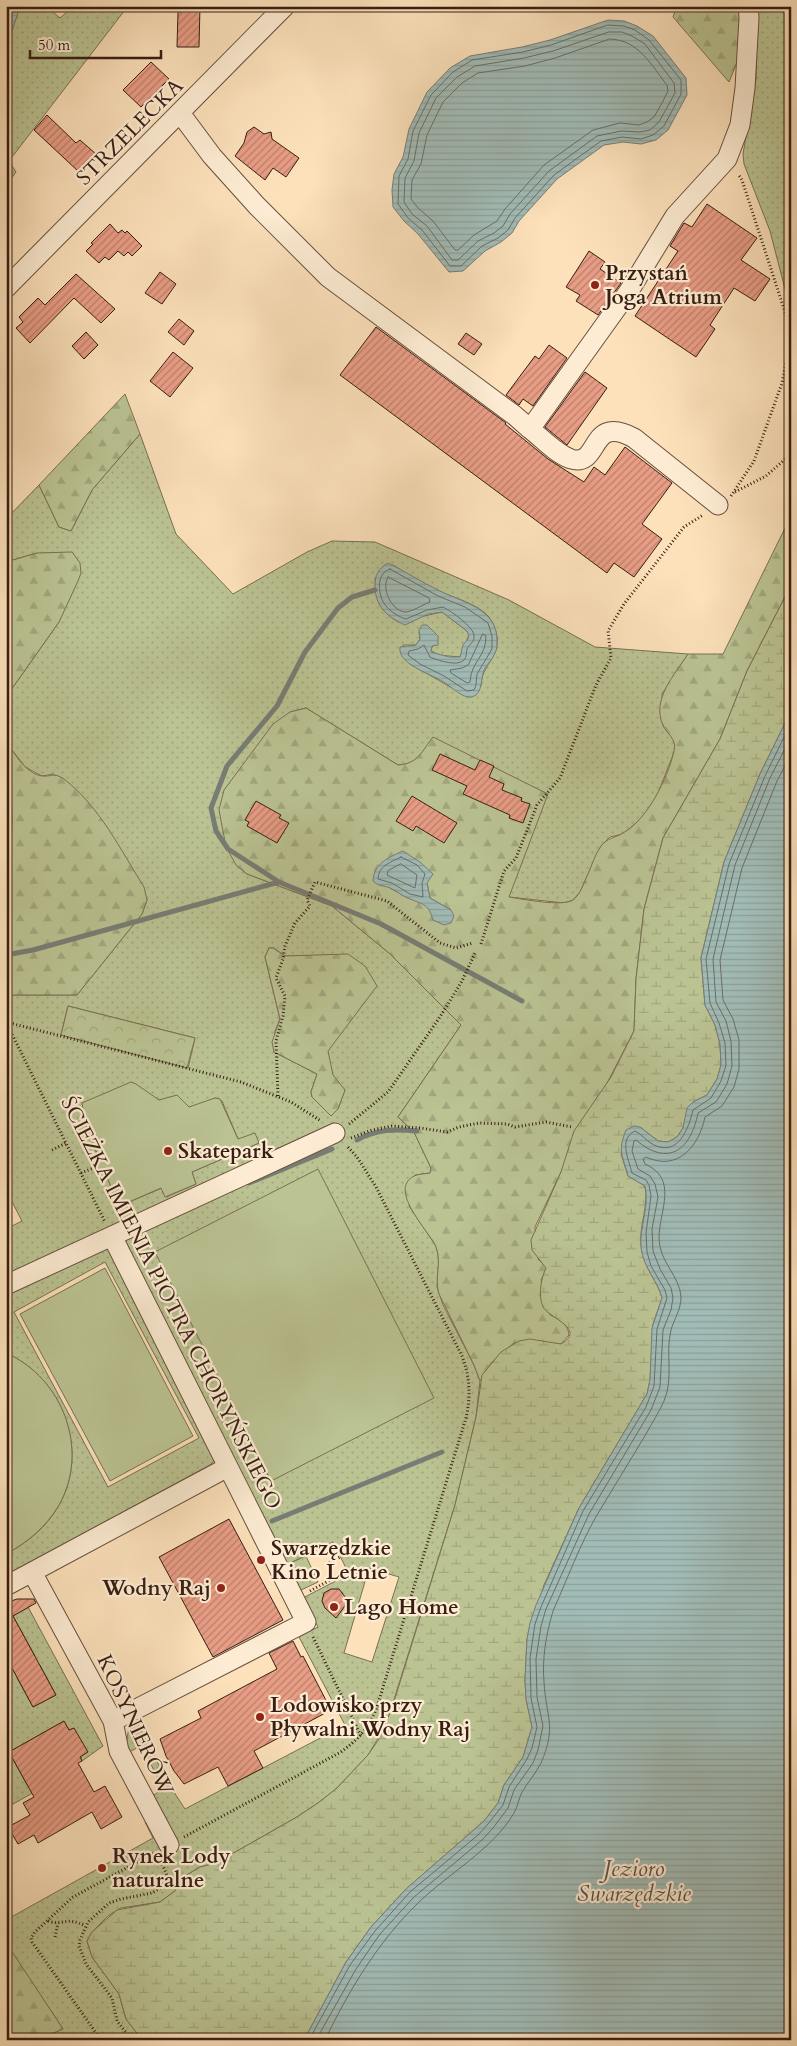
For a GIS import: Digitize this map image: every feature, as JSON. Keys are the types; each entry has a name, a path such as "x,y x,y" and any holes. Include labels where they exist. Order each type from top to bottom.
{"street":[{"name":"STRZELECKA","path":"6,288 285,6"},
{"path":"530,429 629,291 675,216 727,159 740,125 749,18 748,6"},
{"path":"180,113 212,156 328,277 514,415 559,452 570,458 579,459 586,457 604,433 613,430 622,432 634,438 718,505"},
{"path":"6,1285 112,1236 339,1137"},
{"name":"ŚCIEŻKA IMIENIA PIOTRA CHORYŃSKIEGO","path":"112,1236 306,1622"},
{"path":"6,1586 228,1467"},
{"name":"KOSYNIERÓW","path":"32,1572 113,1721 119,1751 162,1848"},
{"path":"113,1721 306,1622"}],"path":[{"path":"727,159 742,180 778,288 786,315 788,348 782,383 754,461 734,492"},
{"path":"481,944 504,871 516,858 537,805 560,778 596,685 611,658 608,631 624,604 684,527 734,492 766,476 791,454"},
{"path":"278,1096 276,1041 283,1016 284,996 276,978 283,959 285,946 295,923 310,906 307,900 316,882 387,902 440,942 456,948 473,943"},
{"path":"339,1137 388,1092 462,981 476,951"},
{"path":"6,1022 234,1080 278,1096 310,1114 339,1137 357,1157 376,1187 462,1356 469,1383 468,1412 451,1469 376,1710 361,1736 339,1753 78,1894 31,1938 101,2040"},
{"name":"ŚCIEŻKA IMIENIA PIOTRA CHORYŃSKIEGO","path":"6,1022 112,1236"},
{"path":"339,1137 392,1126 448,1132 475,1123 507,1124 515,1127 546,1122 572,1127"},
{"path":"52,1150 66,1143"},
{"path":"81,1174 96,1167"},
{"path":"294,1599 334,1578 327,1564 361,1546"},
{"path":"306,1622 361,1736"},
{"path":"132,2040 118,2023 112,1998 84,1960 79,1946 80,1936 85,1926 98,1912 113,1902 147,1895 164,1886 168,1881 168,1875 162,1848"},
{"path":"48,1921 71,1920 85,1926"},
{"path":"55,1937 58,1922"}],"green space":[{"path":"20,6 46,6 60,18 74,6 128,6 9,161 16,172 6,186 6,50"},
{"path":"677,6 740,6 740,55 729,82 673,17"},
{"path":"757,6 791,6 791,312 770,231 744,164 743,154 756,79"},
{"path":"125,394 140,434 92,490 71,531 59,527 39,485"},
{"path":"140,434 176,534 233,594 307,552 332,541 375,542 509,600 595,647 688,654 662,694 663,726 674,739 675,750 656,798 642,818 623,834 610,837 601,846 580,892 573,900 564,903 509,897 433,737 415,760 398,765 306,708 290,712 236,865 247,874 332,906 389,953 461,1025 398,1117 414,1132 432,1170 430,1173 415,1175 409,1206 436,1246 439,1259 437,1287 443,1305 474,1365 480,1381 476,1417 455,1505 386,1725 368,1755 337,1788 297,1817 216,1863 200,1867 190,1873 184,1877 175,1891 160,1902 121,1908 108,1916 92,1932 87,1941 92,1957 119,1994 126,2019 142,2040 36,2040 63,2029 13,1954 6,1958 6,1920 153,1838 145,1822 161,1813 152,1796 164,1789 141,1746 129,1752 126,1744 129,1728 137,1722 168,1783 185,1809 345,1725 299,1637 318,1627 303,1598 349,1574 333,1542 286,1565 215,1460 210,1465 6,1575 6,1554 36,1533 49,1520 59,1505 68,1484 72,1462 71,1440 66,1418 56,1398 43,1380 26,1364 6,1353 6,1229 22,1221 6,1190 6,995 77,995 142,914 147,900 54,774 42,776 25,767 6,742 6,697 59,622 37,553 6,562 6,519 39,485 59,527 71,531 92,490","holes":["393,565 440,592 472,605 488,616 495,629 497,644 496,650 484,673 481,686 454,689 410,664 403,645 416,645 420,639 419,632 427,625 430,629 434,645 430,650 438,655 460,657 469,635 467,631 442,612 398,622 386,613 379,604 375,578","269,948 274,948 285,956 348,955 327,1051 333,1076 345,1090 338,1109 331,1116 312,1097 311,1092 317,1074 274,1052 275,1031 280,1019 265,957","68,1006 195,1038 188,1068 61,1035","175,1096 190,1107 201,1105 215,1098 222,1101 238,1139 259,1143 192,1172 196,1184 166,1197 162,1188 122,1205 116,1199 104,1170 98,1173 93,1162 99,1159 87,1129 156,1099 161,1100","105,1262 199,1438 108,1487 14,1312","369,1568 399,1577 372,1662 344,1653"]},
{"path":"791,516 791,585 747,671 720,739 663,838 644,909 636,979 634,1031 561,1172 535,1227 538,1259 547,1268 541,1280 550,1315 565,1325 569,1335 561,1344 514,1343 491,1363 480,1381 439,1294 437,1282 438,1253 436,1247 413,1211 405,1191 407,1182 414,1176 430,1173 431,1168 414,1132 398,1117 461,1025 389,953 332,906 247,874 236,865 226,847 219,810 224,790 273,724 290,712 306,708 398,765 415,759 433,737 548,794 509,897 542,902 568,902 573,900 580,891 601,846 606,841 632,827 640,819 662,785 675,747 660,716 662,697 671,679 688,654 723,654","holes":["427,883 430,898 451,910 430,910 422,902 408,898 390,888"]},
{"path":"72,552 80,563 81,573 78,581 59,622 6,697 6,562 37,553"},
{"path":"791,585 791,711 760,774 724,862 701,958 705,1005 715,1025 720,1044 721,1065 717,1079 707,1095 693,1102 688,1108 683,1128 677,1137 668,1142 658,1141 640,1127 621,1154 628,1176 645,1186 646,1201 641,1230 642,1253 662,1298 653,1324 650,1380 647,1394 579,1508 544,1585 527,1639 526,1699 532,1727 523,1757 504,1785 498,1803 484,1821 406,1889 371,1927 346,1962 304,2040 142,2040 126,2019 119,1994 92,1957 87,1941 92,1932 117,1910 160,1902 175,1891 180,1880 190,1873 200,1867 216,1863 297,1817 337,1788 368,1755 379,1739 392,1708 455,1505 476,1417 482,1375 501,1352 519,1341 530,1339 561,1344 568,1339 570,1333 568,1329 547,1311 541,1303 541,1287 546,1268 532,1250 531,1240 561,1172 574,1131 611,1077 634,1031 636,979 644,909 663,838 720,739 747,671"},
{"path":"6,742 21,763 31,771 42,776 55,775 61,777 77,790 109,829 144,887 147,900 142,914 77,995 6,995"},
{"path":"269,948 273,948 285,956 348,954 365,966 377,986 328,1051 333,1075 345,1090 338,1109 331,1116 312,1097 311,1092 317,1074 274,1052 272,1042 280,1019 265,957"},
{"path":"68,1006 195,1038 187,1068 61,1035"},
{"name":"Skatepark","path":"131,1082 159,1100 177,1095 189,1107 215,1098 220,1099 238,1139 255,1133 259,1143 192,1172 196,1184 165,1197 161,1188 122,1205 116,1199 104,1170 98,1173 93,1161 99,1158 87,1129 82,1103"},
{"path":"318,1169 434,1398 271,1481 155,1252"},
{"path":"105,1268 193,1436 110,1481 20,1314"},
{"path":"6,1353 26,1364 43,1380 56,1398 66,1418 71,1439 72,1462 68,1484 54,1513 36,1533 6,1554"},
{"path":"306,1556 318,1582 299,1591 286,1565"},
{"path":"28,1607 103,1746 82,1761 74,1728 69,1730 64,1721 9,1752 27,1785 77,1768 6,1808 6,1663 10,1670 35,1656 13,1616","holes":["40,1665 56,1695 33,1707 17,1678"]},
{"path":"13,1953 63,2029 36,2040 6,2040 6,1958"}],"water":[{"path":"6,6 20,6 6,50"},
{"path":"608,20 624,21 637,26 653,36 686,78 687,95 668,130 656,140 641,144 623,142 604,145 557,179 519,221 512,233 485,251 463,271 449,272 393,207 392,190 394,174 403,157 409,129 427,92 450,68 470,56 550,40"},
{"path":"388,563 476,608 491,621 496,630 497,648 483,671 480,689 476,695 468,697 460,694 442,681 416,668 400,653 400,647 416,645 420,639 419,630 422,625 427,625 438,636 438,645 432,646 431,652 449,657 460,657 462,646 469,636 467,631 442,612 428,614 405,625 383,610 377,599 375,586 378,573"},
{"name":"Jezioro Swarzędzkie","path":"791,711 791,2040 304,2040 346,1962 371,1927 406,1889 484,1821 498,1803 504,1785 523,1757 532,1727 526,1699 525,1680 527,1639 536,1605 579,1508 647,1394 650,1380 652,1328 662,1298 645,1262 641,1248 641,1232 646,1202 645,1186 628,1176 621,1149 623,1137 626,1130 634,1126 640,1127 658,1141 668,1142 677,1137 683,1128 687,1108 693,1102 707,1095 717,1079 721,1065 720,1044 715,1025 705,1005 701,958 724,862 760,774"},
{"path":"403,851 420,862 433,874 427,883 430,898 451,910 454,916 451,923 444,925 433,920 429,910 424,905 373,881 379,865"}],"building":[{"path":"181,6 200,6 199,47 177,47 178,12 181,12"},
{"path":"151,62 169,79 141,107 123,90"},
{"path":"47,115 76,143 80,140 96,154 79,172 34,130"},
{"path":"254,127 264,134 271,132 272,139 299,158 286,177 273,168 265,180 235,156 244,143 247,132"},
{"path":"707,204 757,238 741,260 770,279 755,301 734,288 710,325 715,329 696,357 635,316 678,251 670,246 684,223 692,227"},
{"path":"110,224 118,233 122,230 125,233 127,231 142,246 132,256 128,252 124,256 118,251 109,260 105,257 99,263 86,251 93,244 91,243"},
{"name":"Przystań Joga Atrium","path":"589,251 605,262 600,269 621,283 598,315 576,301 580,295 566,287"},
{"path":"160,272 176,284 162,304 145,293"},
{"path":"76,274 115,309 101,323 74,298 30,343 16,328 23,322 19,317 38,298 45,305"},
{"path":"179,319 194,331 184,345 168,332"},
{"path":"376,327 506,423 548,459 584,482 594,467 605,475 625,447 672,483 642,524 662,539 634,577 614,563 607,573 340,375"},
{"path":"86,332 98,345 84,359 72,346"},
{"path":"466,333 482,344 474,355 458,344"},
{"path":"549,345 567,358 533,406 523,399 519,405 506,395 535,356 539,359"},
{"path":"173,352 193,368 170,397 150,381"},
{"path":"585,372 607,388 567,445 545,427"},
{"path":"440,754 475,770 480,760 494,766 489,777 504,784 502,790 522,798 521,801 530,804 523,823 509,818 510,815 463,794 467,786 432,770"},
{"path":"412,796 457,823 444,843 416,826 413,831 396,821"},
{"path":"256,801 281,815 279,818 289,823 277,843 247,826 249,822 245,820"},
{"name":"Wodny Raj","path":"229,1519 283,1620 213,1657 159,1557"},
{"name":"Lago Home","path":"331,1589 339,1589 346,1598 345,1606 336,1618 325,1608 322,1601 324,1593"},
{"path":"17,1599 34,1599 36,1603 13,1616 56,1695 33,1707 12,1668 6,1672 6,1603"},
{"name":"Lodowisko przy Pływalni Wodny Raj","path":"293,1641 301,1657 303,1656 331,1710 254,1751 263,1768 228,1786 218,1767 184,1784 166,1756 160,1739 201,1718 198,1711 277,1669 269,1653"},
{"path":"64,1721 69,1730 74,1728 88,1752 80,1757 82,1761 78,1763 94,1792 105,1786 122,1817 101,1829 92,1812 38,1843 34,1835 18,1844 8,1827 30,1815 23,1803 34,1797 9,1752"}],"waterway":[{"path":"279,882 228,849 216,831 211,808 227,766 277,706 305,652 338,608 352,597 375,590"},
{"path":"6,785 10,818 6,850"},
{"path":"6,955 33,950 279,882 381,924 522,1001"},
{"path":"357,1140 364,1136 386,1131 417,1131"},
{"path":"249,1183 332,1149"},
{"path":"272,1521 442,1452"}],"place":[{"name":"Przystań Joga Atrium","path":"595,285"},
{"name":"Skatepark","path":"168,1151"},
{"name":"Swarzędzkie Kino Letnie","path":"261,1560"},
{"name":"Wodny Raj","path":"221,1588"},
{"name":"Lago Home","path":"334,1607"},
{"name":"Lodowisko przy Pływalni Wodny Raj","path":"260,1717"},
{"name":"Rynek Lody naturalne","path":"102,1868"}]}
